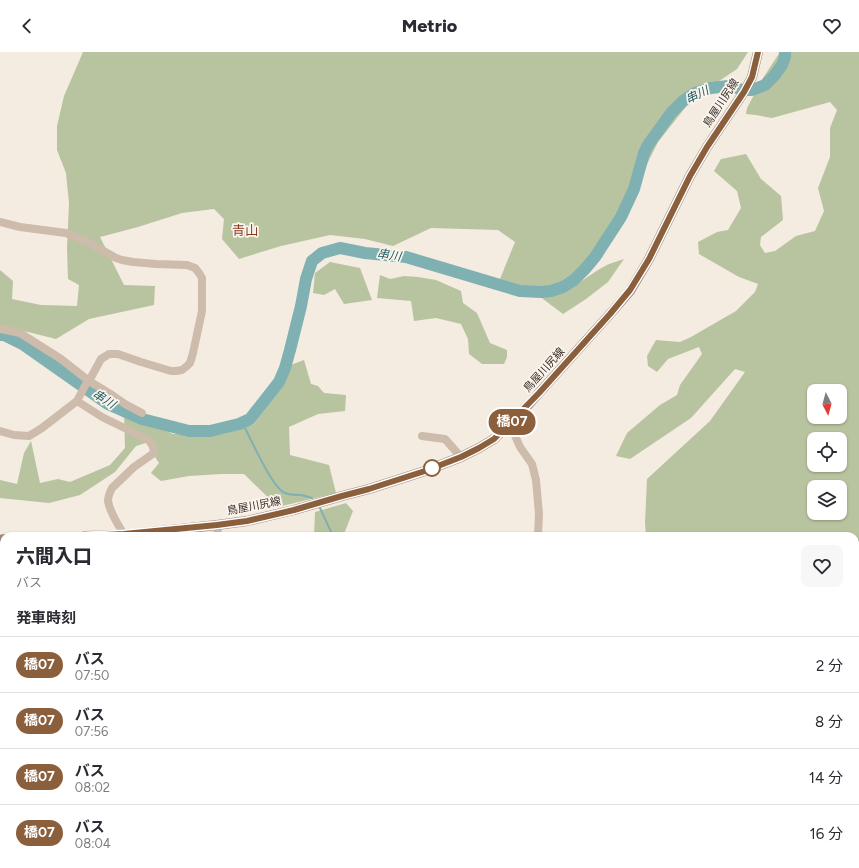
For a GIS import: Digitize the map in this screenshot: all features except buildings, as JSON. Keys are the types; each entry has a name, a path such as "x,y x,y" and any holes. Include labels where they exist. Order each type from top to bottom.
{"main road":[{"name":"鳥屋川尻線","path":"145,532 247,521 294,510 369,489 425,471 461,457 494,439 510,424 630,290 649,259 690,176 707,147 744,92 752,77 758,52"}],"street":[{"path":"0,222 20,227 66,233 88,242 122,260 156,264 187,265 195,268 200,273 202,278 202,311 194,353 190,363 182,370 171,371 118,354 109,354 101,359 79,399 42,428 29,436 14,435 0,431"},
{"path":"0,329 20,334 61,359 88,381 142,413"},
{"path":"79,399 102,417 149,440 153,446 154,453 134,467 112,488 110,493 108,500 113,514 123,532"},
{"path":"510,424 520,447 532,464 536,480 539,514 538,532"},
{"path":"422,436 445,439 461,457"},
{"path":"217,525 218,532"}],"green space":[{"path":"83,52 748,52 737,69 692,99 658,142 640,178 635,197 622,217 614,235 604,249 603,256 591,271 545,288 521,286 500,279 515,242 498,230 431,228 393,246 365,239 330,235 281,246 239,259 222,239 224,219 214,209 182,213 100,237 124,285 155,286 154,305 89,319 56,339 0,325 0,270 13,281 12,299 41,305 77,306 79,285 68,279 67,248 69,203 66,173 57,150 57,126 64,96"},
{"path":"780,52 859,52 859,532 646,532 647,479 710,421 745,372 735,369 691,418 630,459 616,456 627,433 660,405 677,395 680,385 702,354 699,347 668,359 657,372 648,366 647,356 656,340 680,342 691,337 736,311 755,292 758,284 739,277 699,254 698,242 717,232 728,230 741,208 737,191 714,171 721,159 746,154 761,179 781,196 783,220 761,237 760,245 765,253 775,251 796,236 815,231 824,211 818,188 830,157 830,128 837,110 830,102 772,118 746,114 747,108 763,78"},
{"path":"624,259 608,282 563,314 539,296 559,293 576,285 609,264"},
{"path":"330,262 360,268 372,300 344,304 335,289 324,295 313,293 315,273"},
{"path":"380,275 390,279 404,276 436,280 461,291 463,303 477,313 490,343 507,350 507,357 504,364 482,364 469,354 468,339 461,324 436,318 414,321 411,301 377,298"},
{"path":"304,360 311,384 318,386 324,393 346,395 345,411 318,414 289,427 290,455 329,465 336,493 278,507 244,474 189,476 161,481 151,473 159,463 146,443 136,446 115,472 80,495 49,503 0,498 0,480 17,484 24,453 31,441 40,483 58,479 70,482 110,465 125,448 124,412 173,434 223,434 254,424 283,386 288,366"},
{"path":"346,503 353,511 345,532 314,532 315,512"}],"waterway":[{"name":"串川","path":"0,335 4,335 24,345 108,404 142,419 189,431 210,431 239,424 250,419 279,382 290,350 306,279 312,261 322,253 340,248 365,253 406,257 520,291 541,292 551,291 563,287 574,280 595,257 621,217 634,189 644,153 671,113 683,101 695,93 711,88 728,86 742,90 752,90 765,85 782,65 785,52"},
{"path":"242,422 268,472 280,489 287,494 303,495 312,498"},
{"path":"320,508 331,532"}],"bus line":[{"name":"橋07","path":"146,532 247,521 294,510 369,489 425,471 461,457 494,439 539,393 630,290 649,259 690,176 707,147 744,92 752,77 758,52"}],"district":[{"name":"青山","path":"245,230"}]}
